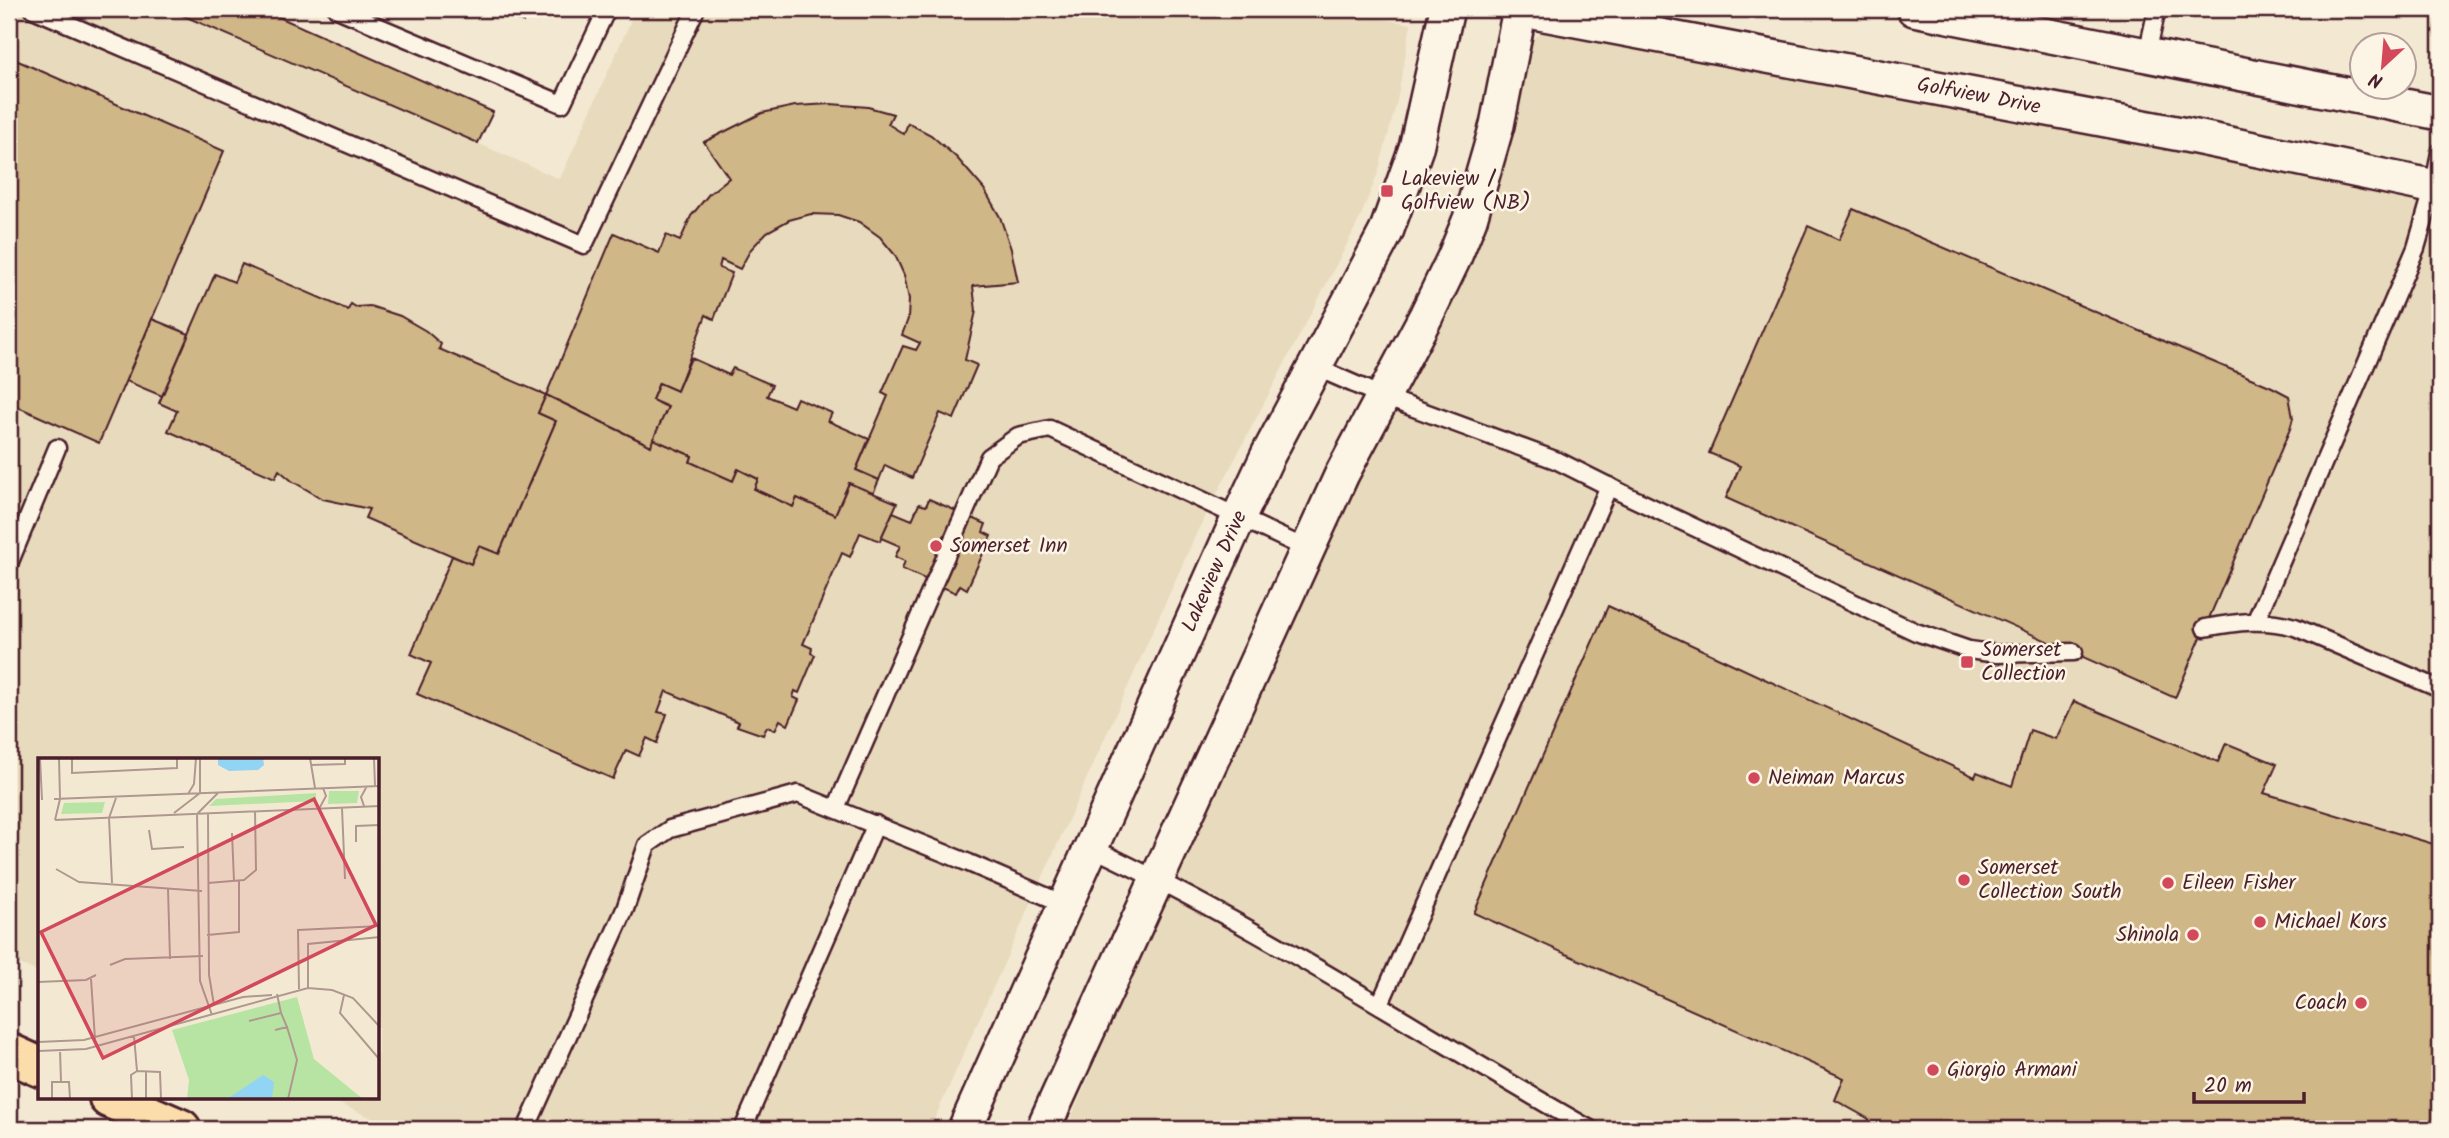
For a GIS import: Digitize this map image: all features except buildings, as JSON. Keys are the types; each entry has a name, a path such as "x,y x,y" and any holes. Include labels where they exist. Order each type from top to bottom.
{"main road":[{"path":"9,1054 38,1066"},
{"path":"114,1100 181,1129"}],"street":[{"name":"Lakeview Drive","path":"965,1129 1268,455 1370,265 1402,189 1424,117 1447,9"},
{"path":"1043,1129 1342,474 1426,316 1471,219 1497,125 1519,9"},
{"name":"Golfview Drive","path":"1519,9 2186,135 2437,187"},
{"path":"1914,9 2440,113"}],"lane":[{"path":"33,9 584,244 696,9"},
{"path":"337,9 562,104 607,9"},
{"path":"2147,54 2157,9"},
{"path":"2256,620 2416,248 2437,187 2440,152"},
{"path":"1315,367 1384,397 1558,461 1916,632 1969,650 1997,654 2074,652"},
{"path":"836,808 989,457 1018,436 1050,429 1307,550"},
{"path":"9,564 57,447"},
{"path":"1380,1004 1609,486"},
{"path":"2205,628 2256,620 2276,622 2295,627 2440,689"},
{"path":"526,1129 625,909 647,845 670,829 798,794 1064,904"},
{"path":"743,1129 876,824"},
{"path":"1090,847 1156,878 1380,1004 1590,1129"}],"shaded area":[{"path":"9,9 169,9 560,179 636,9 1329,9 1411,24 1397,101 1378,173 1360,218 1198,530 930,1129 398,1129 331,1100 380,1100 380,758 38,758 38,972 9,959"},
{"name":"Somerset Collection","path":"1559,29 2440,204 2440,1129 1066,1129 1320,549 1467,266 1492,205 1510,142 1527,53 1533,39 1543,32"}],"place":[{"name":"Lakeview / Golfview (NB)","path":"1387,191"},
{"name":"Somerset Inn","path":"936,546"},
{"name":"Somerset Collection","path":"1967,662"},
{"name":"Neiman Marcus","path":"1754,778"},
{"name":"Somerset Collection South","path":"1964,880"},
{"name":"Eileen Fisher","path":"2168,883"},
{"name":"Michael Kors","path":"2260,922"},
{"name":"Shinola","path":"2193,935"},
{"name":"Coach","path":"2361,1003"},
{"name":"Giorgio Armani","path":"1933,1070"}]}
